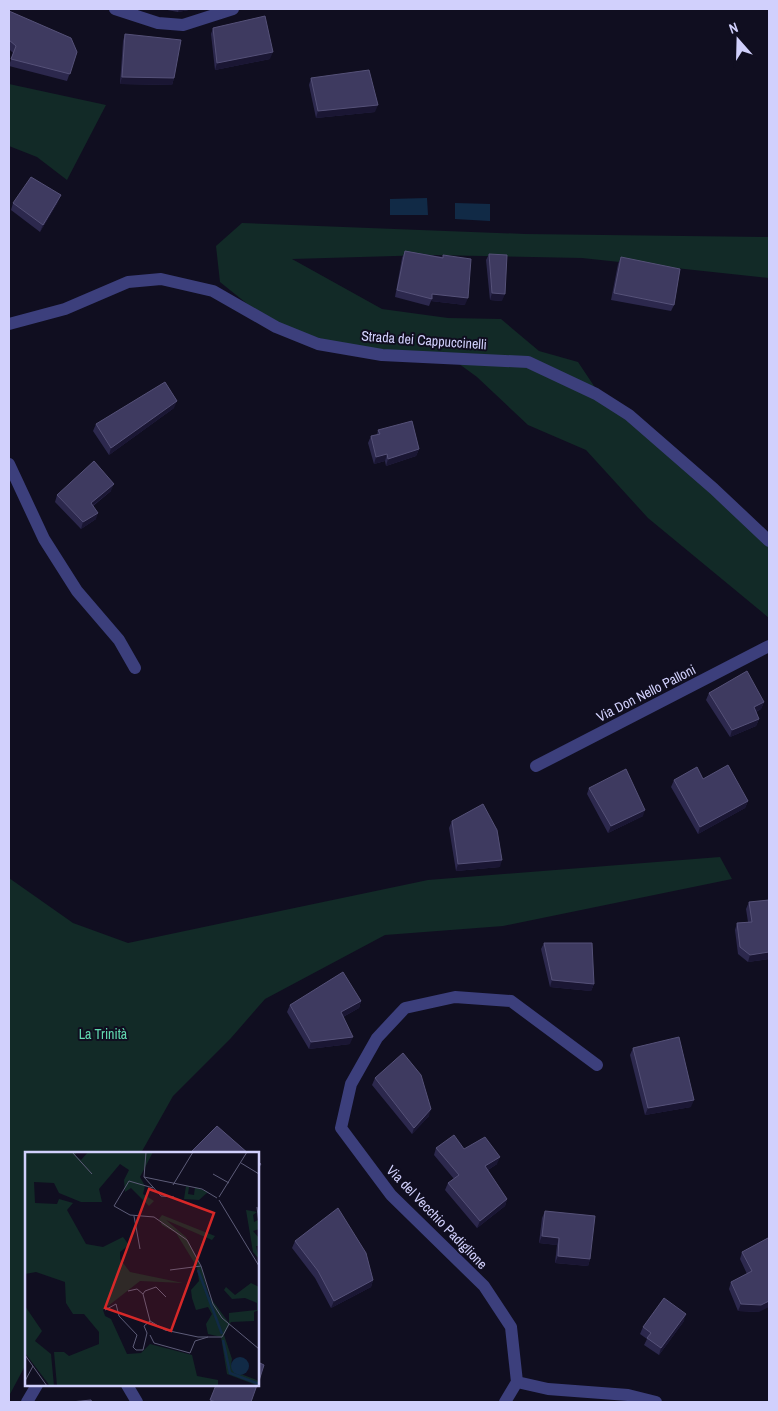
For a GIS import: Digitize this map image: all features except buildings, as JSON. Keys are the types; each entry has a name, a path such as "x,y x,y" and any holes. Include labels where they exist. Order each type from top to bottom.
{"street":[{"path":"115,9 158,23 183,25 233,9"},
{"name":"Strada dei Cappuccinelli","path":"9,324 65,310 128,282 161,279 213,291 276,327 318,344 382,354 528,362 596,394 629,415 714,489 769,541"},
{"path":"9,464 44,538 78,592 119,640 135,668"},
{"name":"Via Don Nello Palloni","path":"536,766 769,646"},
{"name":"Via del Vecchio Padiglione","path":"517,1382 511,1327 484,1286 391,1195 341,1128 351,1084 377,1038 406,1008 455,998 511,1001 597,1065"},
{"path":"505,1402 517,1382 548,1390 628,1395 656,1402"},
{"path":"26,1402 36,1386"},
{"path":"128,1386 136,1402"}],"green space":[{"path":"9,84 106,105 67,180 37,157 9,146"},
{"path":"242,223 525,234 769,237 769,278 582,258 429,255 292,259 382,309 448,318 501,319 539,351 578,362 602,398 769,541 769,618 648,518 586,450 528,425 477,377 451,358 382,355 276,327 220,282 216,246"},
{"name":"La Trinità","path":"720,857 732,879 503,926 385,935 265,999 231,1038 173,1096 142,1152 25,1152 25,1366 9,1396 9,878 73,923 128,943 428,880"}],"water":[{"path":"427,198 428,215 390,215 390,199"},
{"path":"455,203 490,204 490,221 455,219"}]}
